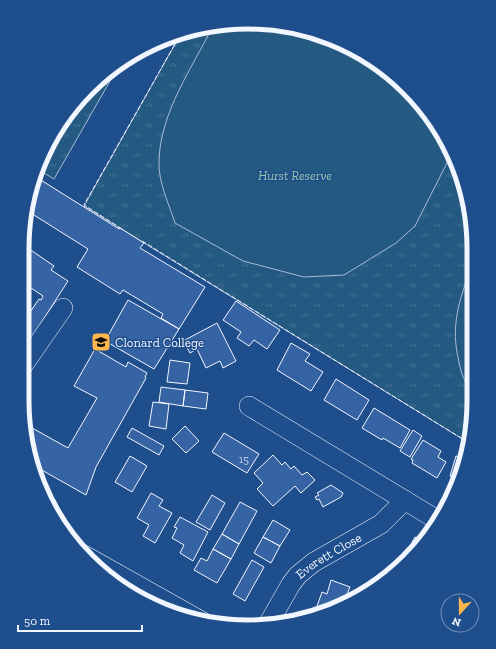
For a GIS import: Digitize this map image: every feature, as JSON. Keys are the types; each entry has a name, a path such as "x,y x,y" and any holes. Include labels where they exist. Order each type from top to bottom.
{"street":[{"path":"29,357 63,308"},
{"path":"250,406 434,518"},
{"name":"Everett Close","path":"271,619 291,584 298,575 314,562 381,524 405,500"},
{"path":"109,570 177,608"}],"green space":[{"name":"Hurst Reserve","path":"234,29 262,29 305,36 358,58 392,83 422,115 438,138 460,191 467,234 467,415 464,440 84,206 176,42 205,33"},
{"path":"234,29 262,29 305,36 358,58 392,83 422,115 438,138 448,160 415,226 396,243 344,275 304,277 243,261 175,223 164,193 159,169 161,143 171,108 210,32"},
{"path":"113,76 54,179 43,172 58,138 83,104"},
{"path":"467,279 467,383 462,374 456,349 455,337 457,313"}],"building":[{"path":"40,180 144,243 140,248 205,287 179,329 161,318 163,314 123,290 120,294 77,267 88,249 32,214 36,191"},
{"path":"29,249 54,266 51,270 68,281 30,340 29,314 39,299 41,300 43,296 29,287"},
{"path":"128,300 179,329 154,369 105,341"},
{"path":"236,301 280,330 267,349 254,340 249,346 237,338 241,332 223,320"},
{"path":"217,323 236,361 223,368 220,361 206,368 197,349 190,353 183,341"},
{"path":"291,343 310,354 305,361 323,372 311,391 277,370"},
{"path":"95,349 126,367 128,362 147,373 146,378 96,467 86,495 40,469 36,458 31,427 68,448 97,398 74,386"},
{"path":"170,360 190,363 187,384 167,382"},
{"path":"336,379 369,400 357,420 324,400"},
{"path":"161,387 185,390 183,406 159,402"},
{"path":"185,390 208,393 206,409 183,406"},
{"path":"153,402 169,404 166,429 149,426"},
{"path":"374,408 410,430 400,448 383,438 382,440 362,428"},
{"path":"185,426 199,441 186,453 172,439"},
{"path":"132,428 164,446 159,455 127,437"},
{"path":"413,430 422,436 410,457 400,451"},
{"path":"224,433 259,454 247,473 212,452"},
{"path":"423,440 441,451 438,457 446,462 437,478 412,463 413,460 411,459"},
{"path":"273,455 282,465 285,462 291,469 294,466 302,475 307,472 315,480 301,493 295,486 273,506 257,489 263,483 254,473"},
{"path":"130,456 147,466 132,492 115,482"},
{"path":"456,456 460,457 453,477 450,476"},
{"path":"331,485 343,493 341,497 323,507 319,499 317,500 315,497 319,495 317,493"},
{"path":"151,493 163,500 159,506 172,513 155,543 143,536 149,525 137,518"},
{"path":"212,495 225,503 210,530 196,522"},
{"path":"240,502 257,511 239,544 222,534"},
{"path":"180,517 208,532 193,561 180,553 184,545 172,538 177,528 174,527"},
{"path":"273,520 290,530 280,546 263,537"},
{"path":"222,534 239,544 231,559 213,549"},
{"path":"263,537 280,546 271,563 254,553"},
{"path":"415,537 418,539 413,545 407,552"},
{"path":"213,549 231,559 217,583 194,570 201,558 207,561"},
{"path":"252,560 264,567 245,601 233,594"},
{"path":"331,580 350,587 346,596 316,609 322,592 327,594"}],"fence":[{"path":"122,229 84,205 176,42"},
{"path":"142,241 464,440"}],"place":[{"name":"Clonard College","path":"101,342"}]}
